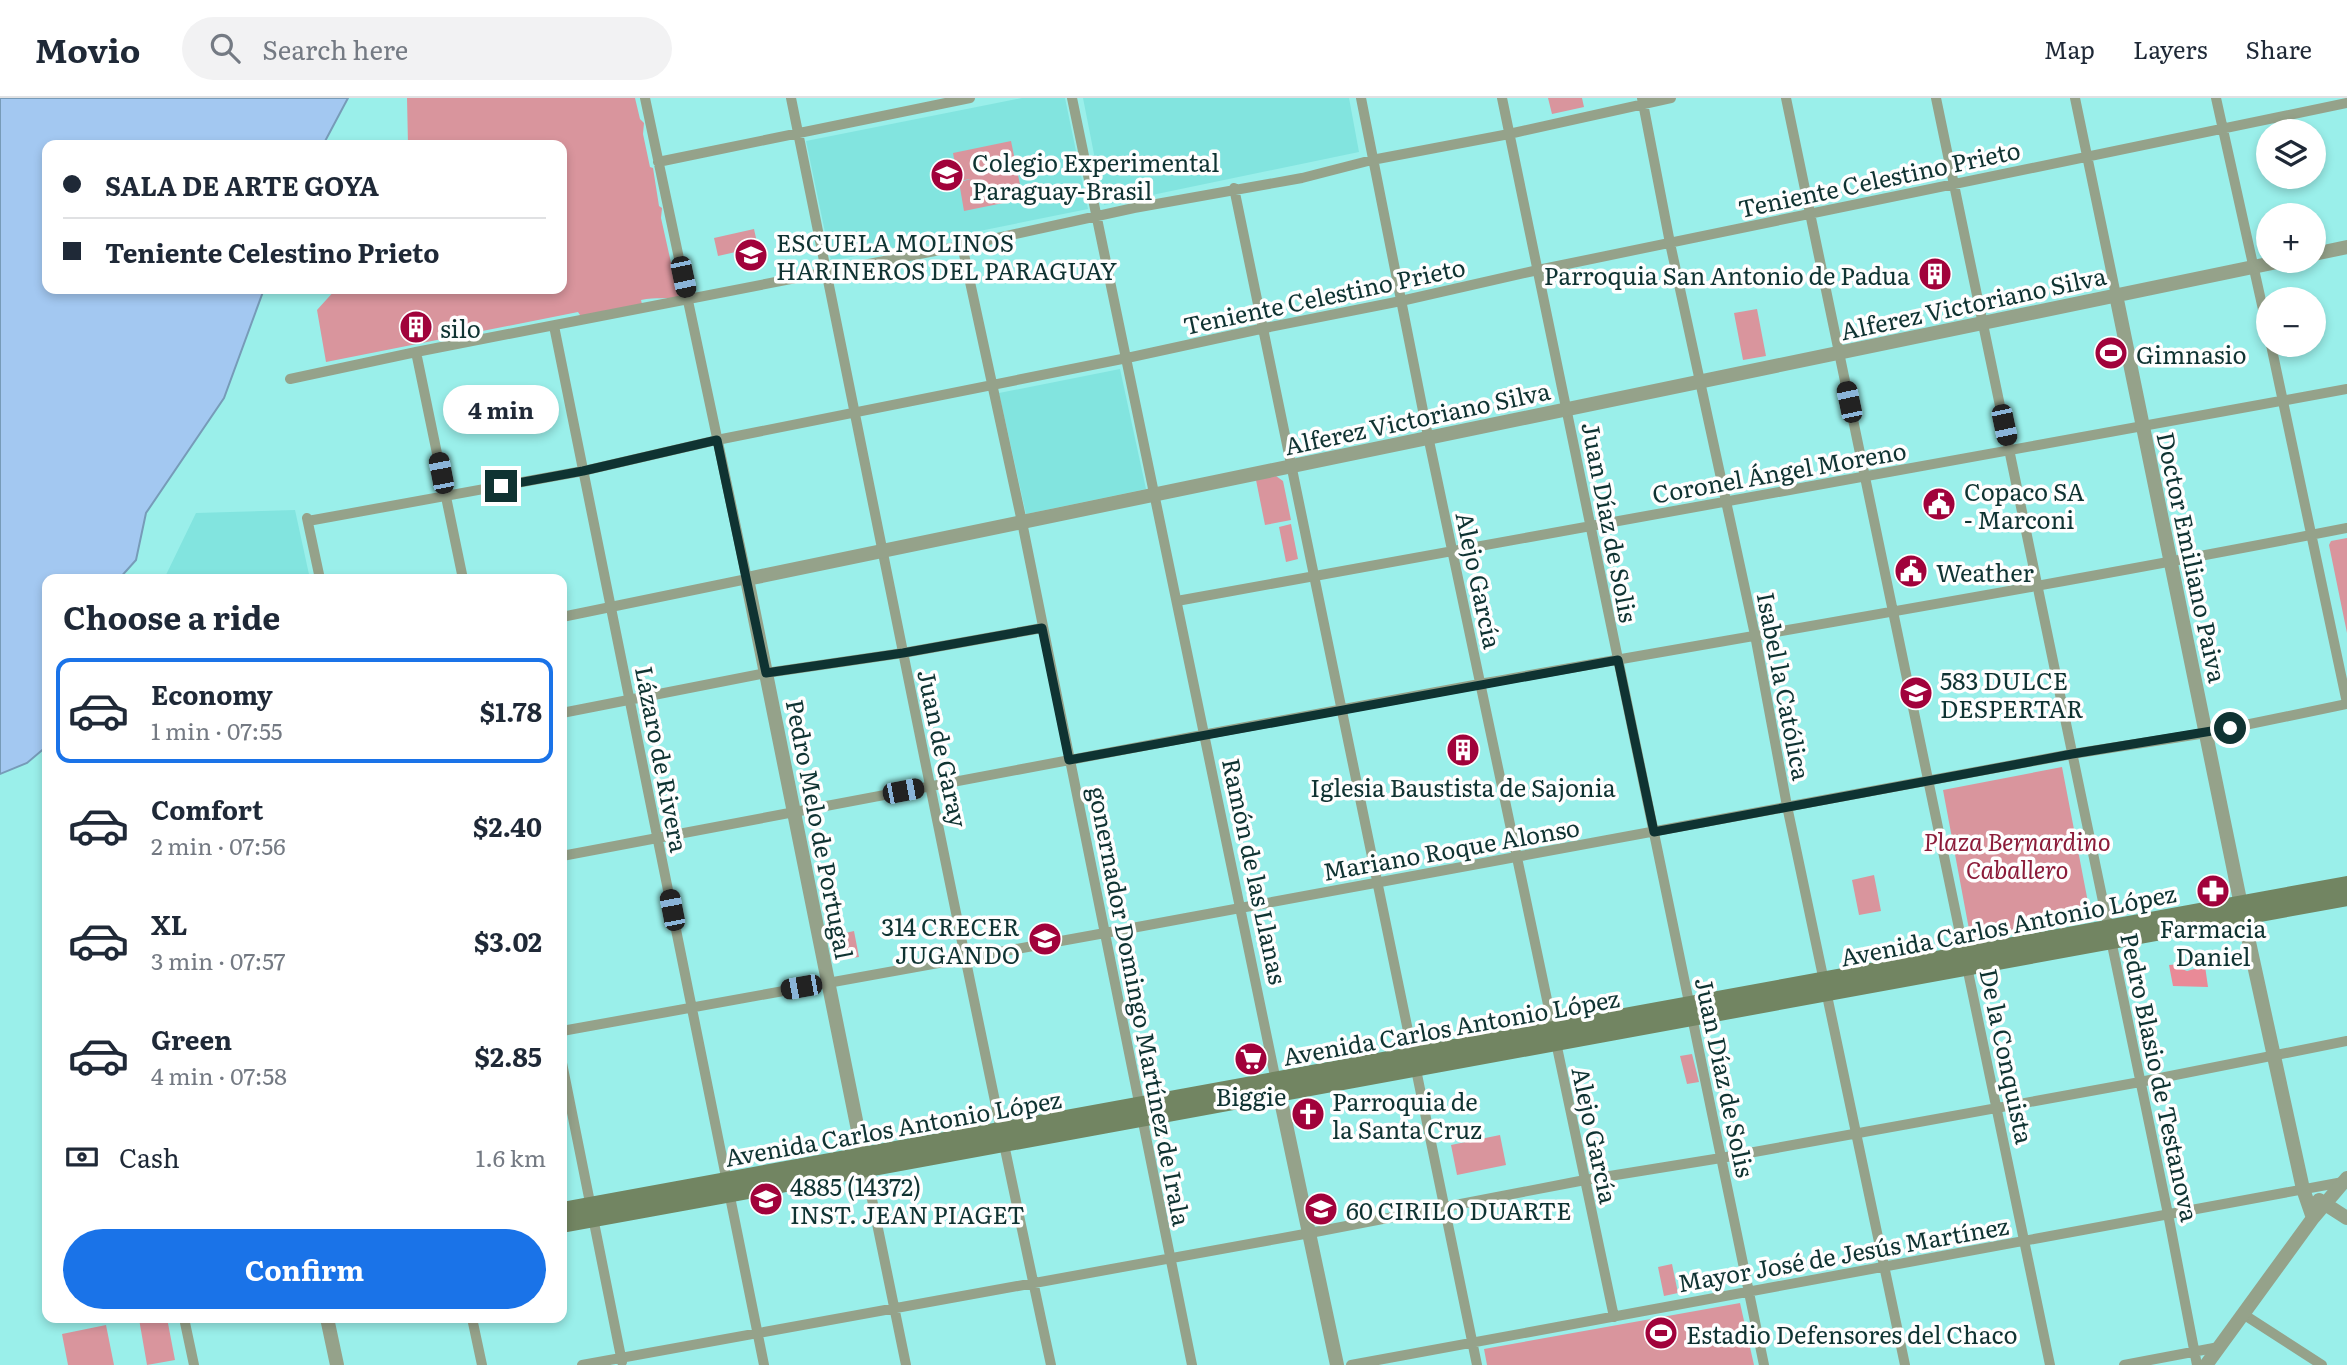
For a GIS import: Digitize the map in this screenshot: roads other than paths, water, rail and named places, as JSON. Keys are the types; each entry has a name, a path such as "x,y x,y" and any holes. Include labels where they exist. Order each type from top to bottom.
{"main road":[{"name":"Avenida Carlos Antonio López","path":"567,1223 592,1212 1827,988 2242,909 2347,884"},
{"name":"Avenida Carlos Antonio López","path":"2242,909 2347,898"},
{"name":"Avenida Carlos Antonio López","path":"567,1210 592,1212"}],"street":[{"name":"Pedro Melo de Portugal","path":"645,98 747,579 906,1365"},
{"name":"Juan de Garay","path":"791,98 930,786 1051,1365"},
{"path":"658,162 971,98"},
{"name":"Ramón de las Llanas","path":"1072,98 1336,1365"},
{"name":"Alejo García","path":"1361,98 1452,552 1614,1317"},
{"name":"Juan Díaz de Solis","path":"1502,98 1764,1365"},
{"path":"291,379 1234,188 1302,177 1372,160 1509,134 1643,101 1671,98"},
{"name":"De la Conquista","path":"1786,98 2050,1365"},
{"name":"Pedro Blasio de Testanova","path":"1936,98 2197,1365"},
{"name":"Doctor Emiliano Paiva","path":"2075,98 2242,909 2303,1189 2313,1218"},
{"path":"2216,98 2258,287"},
{"name":"Isabel la Católica","path":"1643,101 1670,243 1755,635 1787,806 1905,1365"},
{"name":"Teniente Celestino Prieto","path":"319,574 307,520 583,471 717,440 1401,302 1538,270 2347,103"},
{"path":"1234,188 1477,1365"},
{"name":"gonernador Domingo Martínez de Irala","path":"962,245 1022,522 1192,1365"},
{"path":"2326,251 2347,247"},
{"name":"Alferez Victoriano Silva","path":"567,616 2254,267"},
{"name":"Lázaro de Rivera","path":"554,326 764,1365"},
{"path":"416,352 463,574"},
{"path":"2274,357 2347,704"},
{"name":"Coronel Ángel Moreno","path":"1177,601 2347,389"},
{"path":"567,855 1480,684 2171,563 2347,528"},
{"path":"567,712 766,673 903,653 1042,628"},
{"name":"Mariano Roque Alonso","path":"567,1030 2072,754 2206,733 2347,704"},
{"path":"582,1365 622,1361 758,1333 1310,1233 1445,1205 1857,1134 2347,1041"},
{"path":"567,1088 622,1361"},
{"path":"2206,1365 2313,1218 2345,1180"},
{"name":"Mayor José de Jesús Martínez","path":"1351,1365 2345,1180"},
{"path":"2303,1189 2347,1218"},
{"path":"2243,1314 2322,1365"},
{"path":"185,1323 194,1365"},
{"path":"328,1323 337,1365"},
{"path":"473,1323 482,1365"},
{"path":"2124,1365 2219,1347"}],"place":[{"name":"Colegio Experimental Paraguay-Brasil","path":"947,175"},
{"name":"ESCUELA MOLINOS HARINEROS DEL PARAGUAY","path":"751,255"},
{"name":"Parroquia San Antonio de Padua","path":"1935,274"},
{"name":"silo","path":"416,327"},
{"name":"Gimnasio","path":"2111,353"},
{"name":"Copaco SA - Marconi","path":"1939,504"},
{"name":"Weather","path":"1911,571"},
{"name":"583 DULCE DESPERTAR","path":"1916,693"},
{"name":"Iglesia Baustista de Sajonia","path":"1463,750"},
{"name":"Farmacia Daniel","path":"2213,891"},
{"name":"314 CRECER JUGANDO","path":"1045,939"},
{"name":"Biggie","path":"1251,1059"},
{"name":"Parroquia de la Santa Cruz","path":"1308,1114"},
{"name":"4885 (14372) INST. JEAN PIAGET","path":"766,1199"},
{"name":"60 CIRILO DUARTE","path":"1321,1209"},
{"name":"Estadio Defensores del Chaco","path":"1661,1333"}],"park label":[{"name":"Plaza Bernardino Caballero","path":"2017,854"}]}
